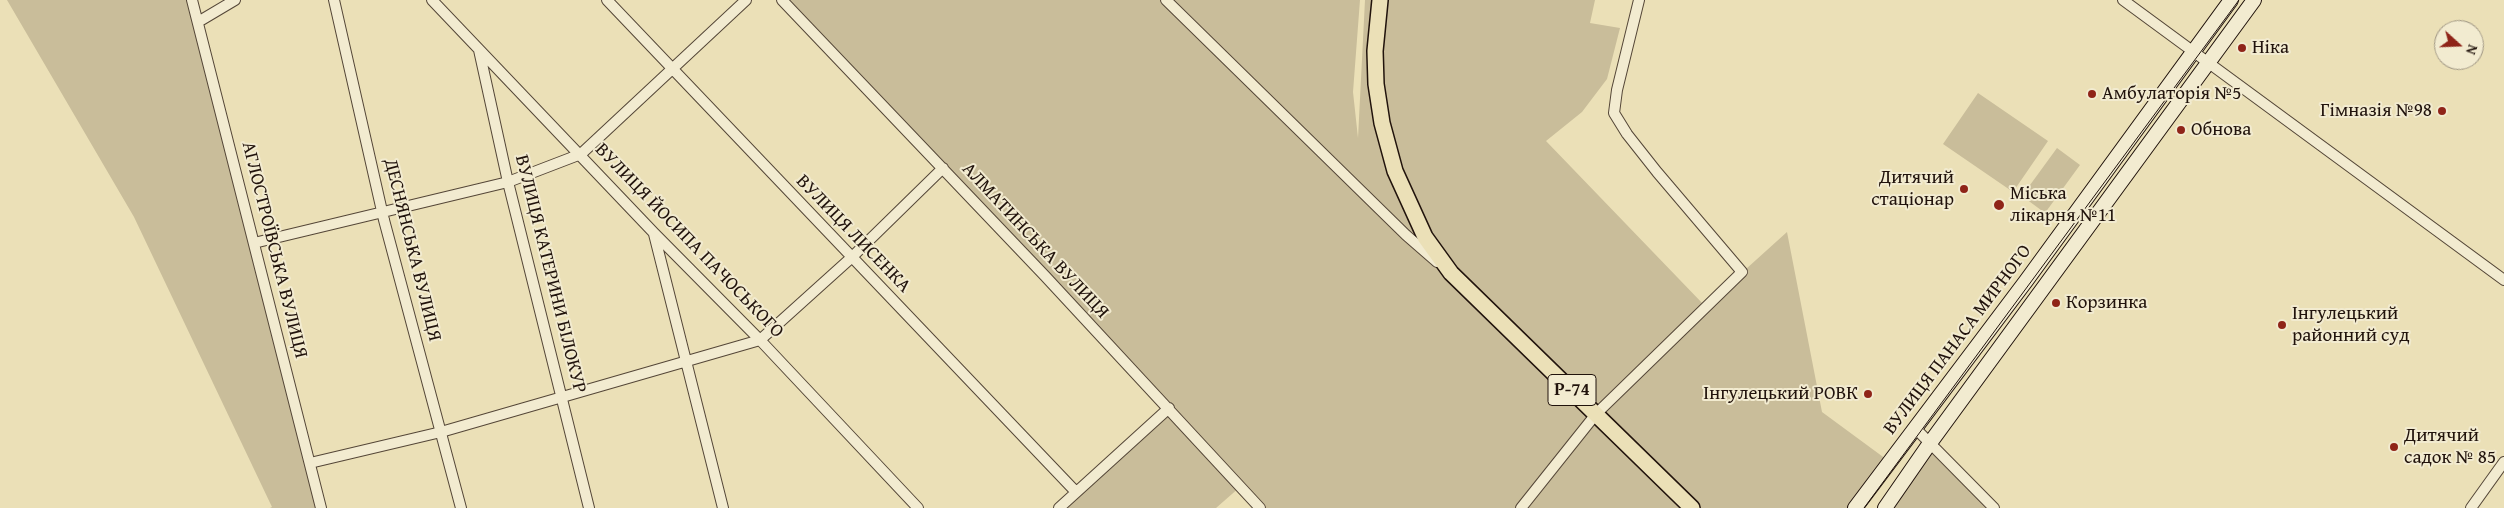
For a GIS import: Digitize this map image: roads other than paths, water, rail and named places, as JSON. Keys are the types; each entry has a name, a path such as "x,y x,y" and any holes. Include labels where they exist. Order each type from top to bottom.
{"main road":[{"name":"Р-74","path":"1380,0 1375,51 1376,84 1382,123 1395,171 1425,237 1450,273 1692,508"},
{"name":"ВУЛИЦЯ ПАНАСА МИРНОГО","path":"1855,508 1916,429 2144,121 2231,0"},
{"name":"ВУЛИЦЯ ПАНАСА МИРНОГО","path":"1885,508 1930,443 2254,0"}],"street":[{"name":"АГЛОСТРОЇВСЬКА ВУЛИЦЯ","path":"192,0 321,508"},
{"path":"198,22 235,0"},
{"name":"ДЕСНЯНСЬКА ВУЛИЦЯ","path":"334,0 382,212 460,508"},
{"name":"ВУЛИЦЯ ЙОСИПА ПАЧОСЬКОГО","path":"432,0 581,154 654,233 760,340 918,508"},
{"name":"ВУЛИЦЯ ЛИСЕНКА","path":"607,0 671,70 1076,492"},
{"path":"254,243 508,182 581,154 746,0"},
{"name":"АЛМАТИНСЬКА ВУЛИЦЯ","path":"782,0 1169,408 1260,508"},
{"path":"1166,0 1406,235 1450,273"},
{"path":"1521,508 1596,414 1742,272 1657,172 1627,134 1614,112 1617,90 1639,0"},
{"path":"2123,0 2504,280"},
{"name":"ВУЛИЦЯ КАТЕРИНИ БІЛОКУР","path":"479,48 508,182 589,508"},
{"path":"310,462 441,432 760,340 851,258 943,168"},
{"path":"654,233 723,508"},
{"path":"1059,508 1169,408"},
{"path":"1916,429 1994,508"},
{"path":"2470,508 2504,462"}],"tram line":[{"path":"1864,508 2239,0"}],"place":[{"name":"Ніка","path":"2242,48"},
{"name":"Амбулаторія №5","path":"2092,94"},
{"name":"Гімназія №98","path":"2442,111"},
{"name":"Обнова","path":"2181,130"},
{"name":"Дитячий стаціонар","path":"1964,189"},
{"name":"Міська лікарня №11","path":"1999,205"},
{"name":"Корзинка","path":"2056,303"},
{"name":"Інгулецький районний суд","path":"2282,325"},
{"name":"Інгулецький РОВК","path":"1868,394"},
{"name":"Дитячий садок № 85","path":"2394,447"}]}
